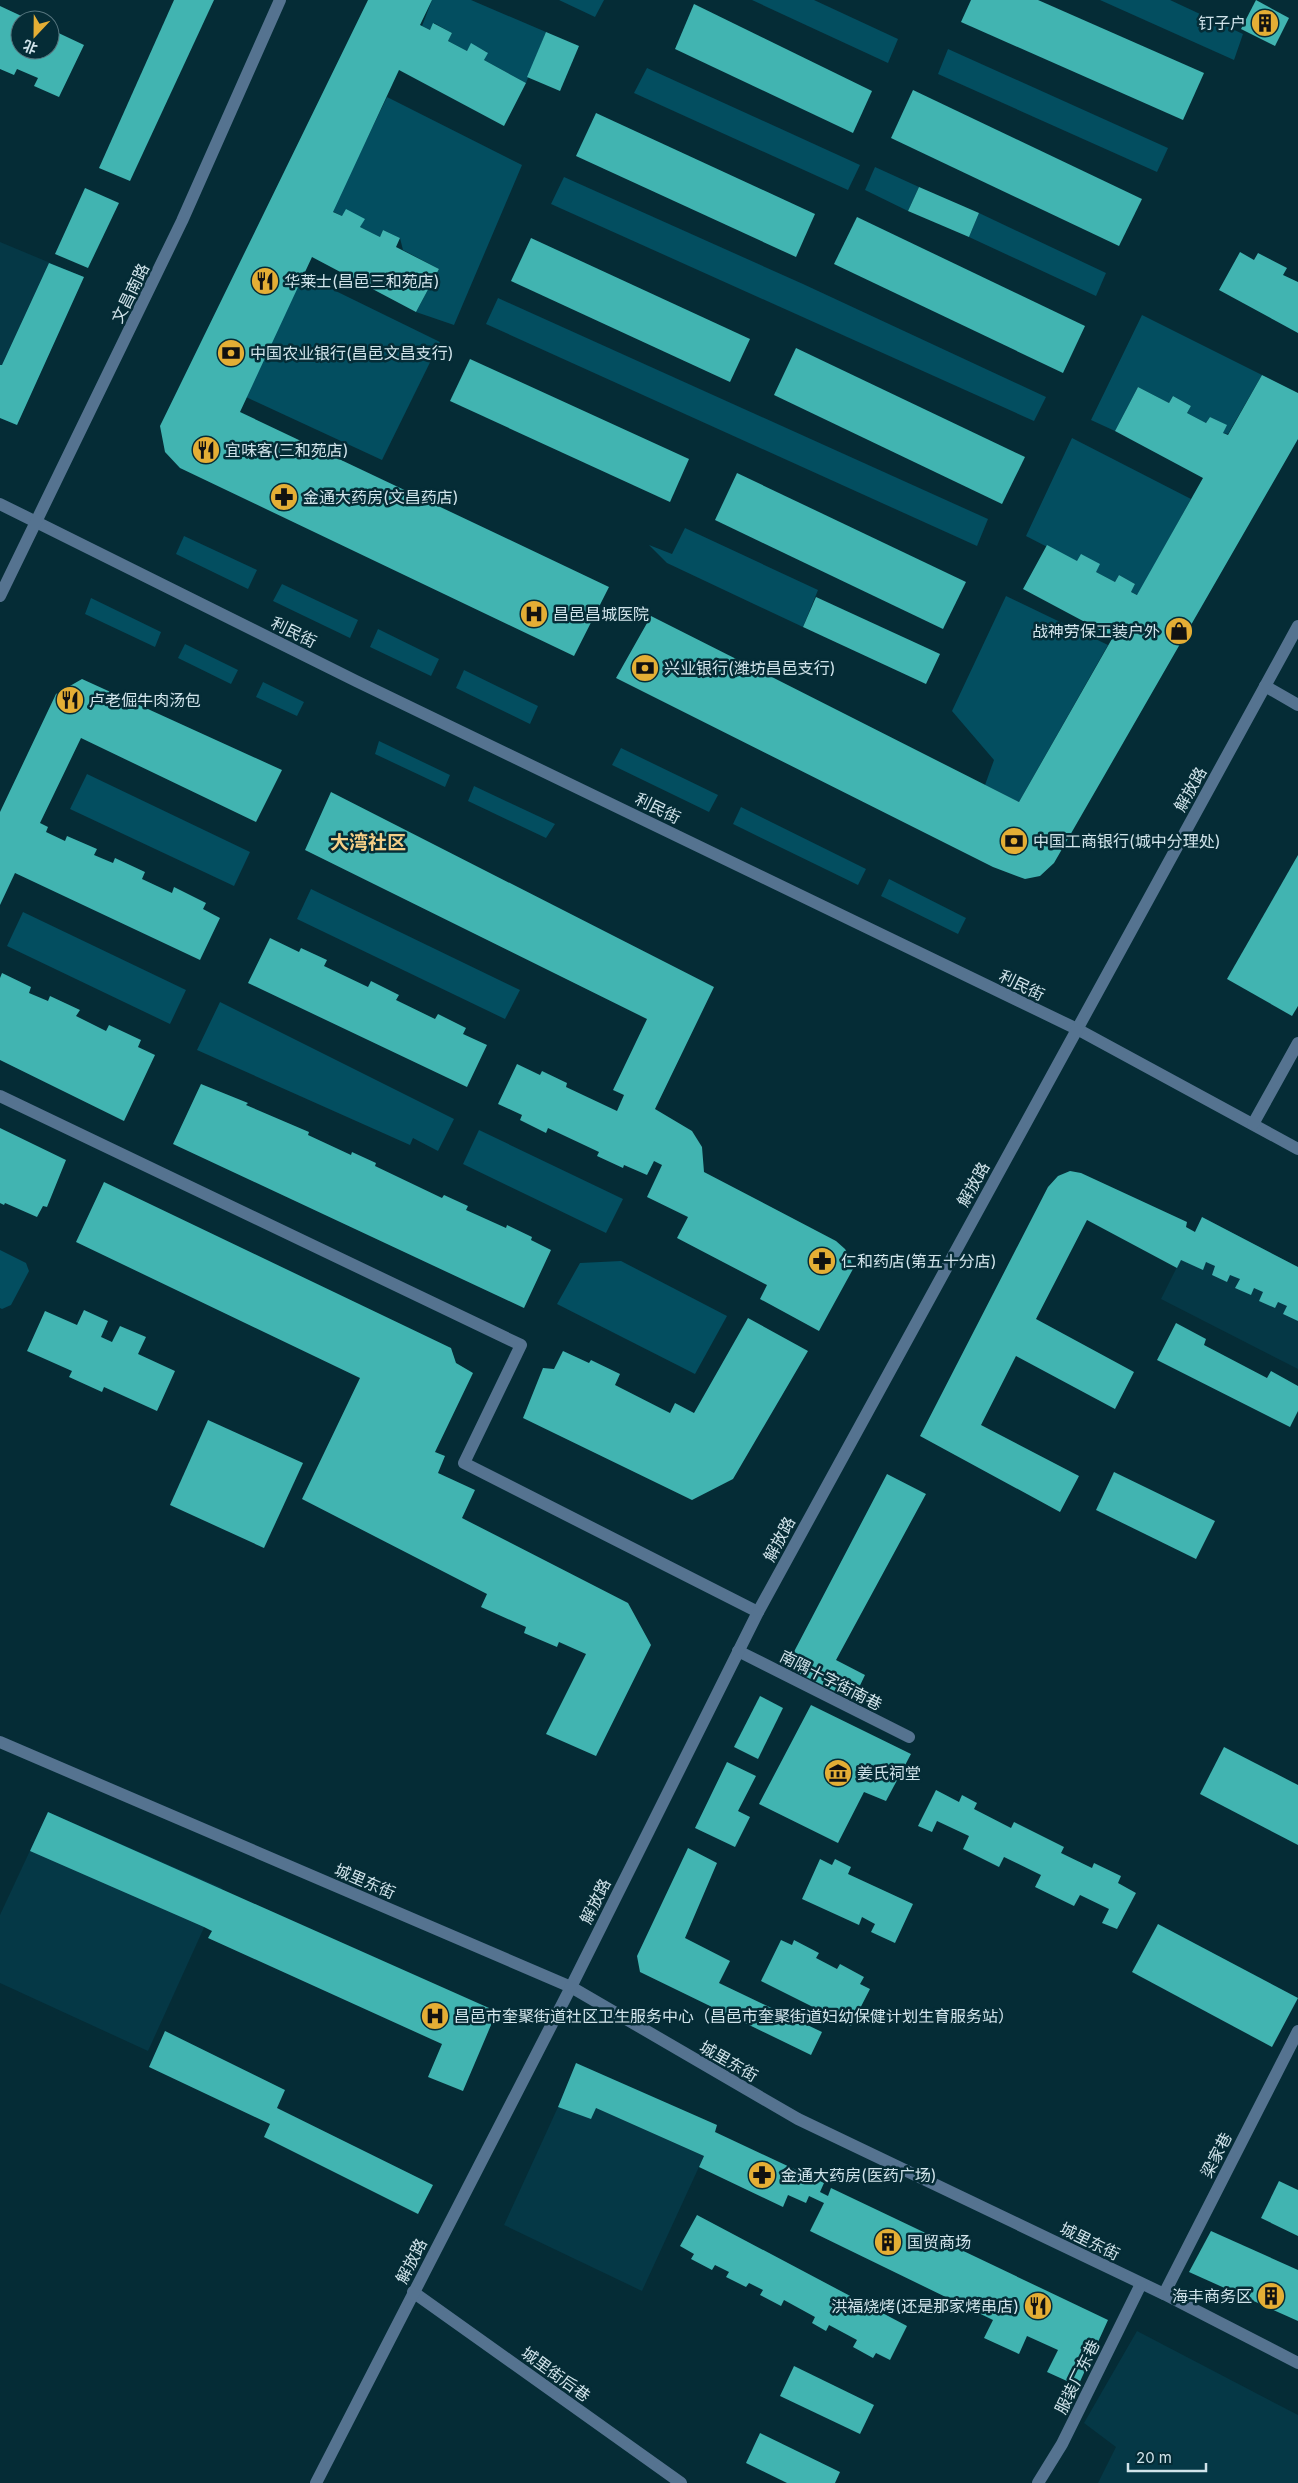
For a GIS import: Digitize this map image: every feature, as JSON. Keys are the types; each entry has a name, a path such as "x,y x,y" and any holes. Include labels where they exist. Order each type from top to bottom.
{"street":[{"name":"文昌南路","path":"0,596 182,221 280,0"},
{"name":"利民街","path":"0,504 356,681 1077,1029 1298,1148"},
{"name":"解放路","path":"316,2483 571,1987 758,1612 1298,626"},
{"path":"1265,686 1298,705"},
{"path":"1253,1124 1298,1043"},
{"path":"0,1096 521,1345 464,1463 758,1612"},
{"name":"南隅十字街南巷","path":"738,1651 909,1737"},
{"name":"城里东街","path":"0,1742 571,1987 798,2120 1164,2294 1298,2362"},
{"name":"梁家巷","path":"1164,2294 1298,2031"},
{"name":"服装厂东巷","path":"1038,2483 1062,2444 1141,2284"},
{"name":"城里街后巷","path":"413,2292 681,2483"}],"shaded area":[{"path":"432,0 471,0 546,32 526,83 484,60 487,52 471,44 467,51 448,41 452,33 434,23 430,30 422,26"},
{"path":"559,0 604,0 595,17"},
{"path":"752,0 814,0 898,39 888,63"},
{"path":"1100,0 1170,0 1243,34 1234,60"},
{"path":"948,49 1168,148 1157,172 938,74"},
{"path":"647,68 860,165 848,190 634,93"},
{"path":"387,97 522,165 454,325 416,312 439,269 403,250 400,238 383,230 380,237 360,227 364,219 342,216 332,211"},
{"path":"875,167 919,187 908,211 865,190"},
{"path":"564,177 803,284 1046,397 1034,421 551,204"},
{"path":"979,213 1106,273 1096,296 969,237"},
{"path":"0,242 84,277 17,425 0,418"},
{"path":"303,275 440,342 382,460 246,397"},
{"path":"498,298 988,519 977,546 486,324"},
{"path":"1142,315 1262,375 1228,434 1223,433 1226,425 1210,417 1206,423 1187,413 1191,406 1173,396 1169,403 1138,387 1115,431 1091,420"},
{"path":"1072,438 1191,499 1138,595 1131,592 1135,584 1119,575 1115,582 1026,536"},
{"path":"685,528 818,590 803,627 667,563 649,545 672,554"},
{"path":"184,536 257,570 248,589 176,554"},
{"path":"282,584 358,620 350,638 273,601"},
{"path":"1006,596 1108,645 1019,802 985,785 994,760 952,711"},
{"path":"91,598 161,632 155,647 85,614"},
{"path":"378,629 439,659 431,676 370,647"},
{"path":"185,644 238,670 231,684 178,658"},
{"path":"464,670 538,706 530,724 456,688"},
{"path":"263,682 304,702 297,716 256,697"},
{"path":"379,741 450,775 445,787 375,754"},
{"path":"621,748 718,795 709,812 612,765"},
{"path":"87,774 250,852 234,886 70,809"},
{"path":"474,786 555,824 546,838 468,801"},
{"path":"741,807 866,869 858,885 733,824"},
{"path":"889,879 966,918 958,934 881,896"},
{"path":"311,889 520,990 505,1019 297,919"},
{"path":"23,912 186,990 170,1024 7,946"},
{"path":"220,1002 454,1119 438,1151 413,1138 410,1145 197,1050"},
{"path":"479,1130 623,1199 606,1233 463,1164"},
{"path":"1202,1217 1298,1267 1298,1369 1161,1299"},
{"path":"0,1250 26,1263 29,1271 11,1305 2,1309 0,1308"},
{"path":"621,1261 727,1316 695,1374 557,1304 580,1263"},
{"path":"48,1812 222,1888 148,2051 0,1983 0,1915"},
{"path":"558,2107 596,2108 704,2156 642,2291 504,2225"},
{"path":"1137,2331 1298,2415 1298,2483 1098,2483 1116,2447 1084,2423"}],"building":[{"path":"174,0 214,0 130,181 99,168"},
{"path":"368,0 432,0 420,25 430,30 433,23 452,33 448,41 467,51 471,43 488,53 484,60 526,83 504,126 399,70 333,212 342,216 346,209 365,219 360,227 380,237 383,230 400,238 396,247 439,269 416,312 312,257 240,412 609,587 574,656 180,468 165,452 160,426"},
{"path":"971,0 1038,0 1204,73 1183,120 961,22"},
{"name":"钉子户","path":"1256,0 1289,18 1275,46 1241,29"},
{"path":"694,4 872,91 853,133 675,49"},
{"path":"0,6 10,11 10,60 60,60 60,34 84,45 59,97 34,86 38,78 17,69 14,75 0,69"},
{"path":"546,32 579,46 560,91 527,77"},
{"path":"913,90 1142,199 1119,246 891,138"},
{"path":"596,113 815,214 796,257 576,156"},
{"path":"919,187 979,213 969,237 908,211"},
{"path":"85,188 119,203 88,268 55,254"},
{"path":"857,217 1085,326 1063,373 834,264"},
{"path":"531,238 750,339 730,382 511,281"},
{"path":"1240,252 1254,260 1258,253 1287,268 1283,275 1298,282 1298,333 1219,290"},
{"path":"49,263 84,277 17,425 0,418 0,365 2,365"},
{"path":"796,348 1025,457 1002,504 774,395"},
{"path":"470,359 689,459 670,502 450,401"},
{"path":"1262,375 1298,393 1298,439 1054,863 1040,876 1025,879 993,867 616,678 651,616 1019,802 1113,637 1023,589 1047,545 1077,561 1081,554 1100,564 1096,572 1115,582 1119,575 1135,584 1131,592 1137,595 1203,478 1115,431 1138,387 1169,403 1173,396 1191,406 1187,413 1206,423 1210,417 1227,425 1223,433 1228,435"},
{"path":"737,473 966,582 943,629 715,520"},
{"path":"816,597 940,654 926,684 803,627"},
{"path":"82,679 282,770 256,822 81,738 40,823 48,827 46,832 65,841 67,836 97,849 94,855 113,863 115,858 145,872 142,879 172,893 174,887 206,903 203,909 220,918 200,960 15,873 0,905 0,812 56,694"},
{"path":"331,792 714,987 655,1109 692,1131 702,1147 704,1172 836,1241 845,1249 850,1257 853,1269 819,1331 760,1299 767,1285 677,1238 688,1217 647,1197 662,1165 654,1161 647,1175 624,1165 623,1168 597,1156 599,1152 548,1128 546,1133 520,1120 522,1115 498,1104 517,1064 540,1075 542,1071 567,1083 566,1087 617,1111 624,1095 613,1090 647,1019 305,850"},
{"path":"1298,855 1298,1006 1292,1016 1227,979"},
{"path":"270,938 299,952 301,948 327,960 324,966 368,987 371,981 399,995 396,1000 435,1019 438,1014 466,1028 463,1034 487,1045 467,1087 248,983"},
{"path":"2,973 31,987 29,993 48,1001 50,996 80,1010 76,1016 106,1031 109,1025 141,1040 138,1047 155,1055 124,1121 0,1060 0,978"},
{"path":"201,1084 248,1103 246,1105 309,1132 308,1135 351,1155 352,1152 376,1163 375,1166 442,1198 444,1195 468,1206 466,1210 506,1228 507,1225 532,1237 531,1240 551,1250 524,1308 173,1144"},
{"path":"0,1128 66,1160 47,1207 43,1206 37,1217 5,1203 4,1205 0,1203"},
{"path":"1070,1171 1081,1173 1187,1222 1186,1227 1195,1232 1202,1217 1298,1267 1298,1321 1283,1314 1287,1306 1278,1302 1275,1308 1259,1301 1263,1292 1254,1288 1251,1295 1235,1288 1240,1279 1230,1275 1227,1282 1212,1275 1215,1266 1206,1262 1203,1270 1181,1260 1177,1268 1087,1220 1036,1319 1134,1372 1115,1409 1016,1356 981,1425 1079,1476 1060,1512 920,1436 1048,1187 1058,1176"},
{"path":"104,1182 451,1348 456,1363 473,1373 435,1452 445,1456 438,1473 475,1490 462,1518 628,1603 651,1645 596,1756 546,1734 586,1654 559,1642 557,1647 524,1633 526,1627 481,1607 487,1594 302,1499 360,1378 76,1242"},
{"path":"84,1310 108,1321 101,1337 112,1342 120,1326 146,1337 138,1354 175,1371 157,1411 104,1387 102,1392 69,1377 72,1371 27,1351 45,1311 77,1325"},
{"path":"748,1318 808,1351 733,1479 692,1500 523,1418 543,1368 554,1369 563,1351 589,1363 591,1360 620,1374 615,1385 670,1413 675,1403 694,1413"},
{"path":"1176,1323 1206,1339 1204,1345 1267,1378 1271,1371 1298,1386 1298,1411 1290,1427 1157,1360"},
{"path":"208,1420 303,1463 264,1548 170,1505"},
{"path":"1114,1472 1215,1521 1196,1559 1096,1510"},
{"path":"887,1474 926,1494 836,1660 865,1675 853,1700 786,1667"},
{"path":"760,1696 783,1708 758,1759 734,1747"},
{"name":"姜氏祠堂","path":"811,1705 911,1754 886,1801 864,1792 838,1843 759,1804"},
{"path":"1224,1747 1298,1785 1298,1845 1200,1794"},
{"path":"727,1762 756,1776 738,1811 750,1817 735,1847 695,1828"},
{"path":"936,1790 959,1802 962,1795 977,1803 974,1809 1011,1828 1014,1822 1064,1847 1061,1853 1092,1868 1094,1863 1121,1876 1118,1883 1136,1893 1117,1929 1102,1923 1109,1909 1080,1895 1074,1906 1035,1887 1041,1875 1004,1857 999,1867 963,1849 969,1836 937,1821 932,1832 918,1826"},
{"path":"48,1812 489,2008 485,2015 494,2018 463,2091 428,2077 442,2044 208,1938 212,1931 204,1927 30,1851"},
{"path":"688,1848 717,1863 685,1938 730,1961 719,1983 822,2032 811,2055 640,1972 637,1956"},
{"path":"820,1859 832,1865 835,1859 851,1867 848,1874 913,1904 895,1943 871,1932 875,1924 862,1917 859,1925 802,1899"},
{"path":"1158,1924 1298,1998 1272,2047 1132,1972"},
{"path":"781,1940 792,1945 794,1940 819,1953 816,1958 837,1969 840,1964 864,1977 860,1984 870,1989 851,2026 761,1981"},
{"path":"165,2031 285,2090 277,2108 433,2185 418,2214 264,2137 270,2124 149,2067"},
{"path":"576,2063 717,2125 715,2132 824,2183 820,2192 828,2196 831,2188 1108,2320 1078,2386 1047,2372 1058,2350 1027,2336 1019,2354 984,2338 993,2320 810,2231 824,2203 809,2196 806,2203 788,2195 783,2207 699,2167 704,2156 596,2108 591,2119 558,2107"},
{"path":"1279,2181 1298,2190 1298,2236 1261,2218"},
{"path":"697,2215 907,2326 890,2360 876,2353 873,2358 853,2347 857,2340 829,2325 826,2331 812,2323 815,2317 784,2300 781,2306 760,2295 763,2290 749,2283 746,2287 726,2277 729,2272 715,2265 712,2270 691,2259 694,2254 680,2246"},
{"name":"海丰商务区","path":"1211,2231 1298,2270 1298,2321 1189,2272"},
{"path":"794,2366 874,2405 860,2434 780,2396"},
{"path":"760,2433 840,2472 835,2483 787,2483 746,2463"}],"place":[{"name":"钉子户","path":"1265,23"},
{"name":"华莱士(昌邑三和苑店)","path":"265,281"},
{"name":"中国农业银行(昌邑文昌支行)","path":"231,353"},
{"name":"宜味客(三和苑店)","path":"206,450"},
{"name":"金通大药房(文昌药店)","path":"284,497"},
{"name":"昌邑昌城医院","path":"534,614"},
{"name":"战神劳保工装户外","path":"1179,631"},
{"name":"兴业银行(潍坊昌邑支行)","path":"645,668"},
{"name":"卢老倔牛肉汤包","path":"70,700"},
{"name":"中国工商银行(城中分理处)","path":"1014,841"},
{"name":"仁和药店(第五十分店)","path":"822,1261"},
{"name":"姜氏祠堂","path":"838,1773"},
{"name":"昌邑市奎聚街道社区卫生服务中心（昌邑市奎聚街道妇幼保健计划生育服务站）","path":"435,2016"},
{"name":"金通大药房(医药广场)","path":"762,2175"},
{"name":"国贸商场","path":"888,2242"},
{"name":"海丰商务区","path":"1271,2296"},
{"name":"洪福烧烤(还是那家烤串店)","path":"1038,2306"}],"district":[{"name":"大湾社区","path":"368,842"}]}
